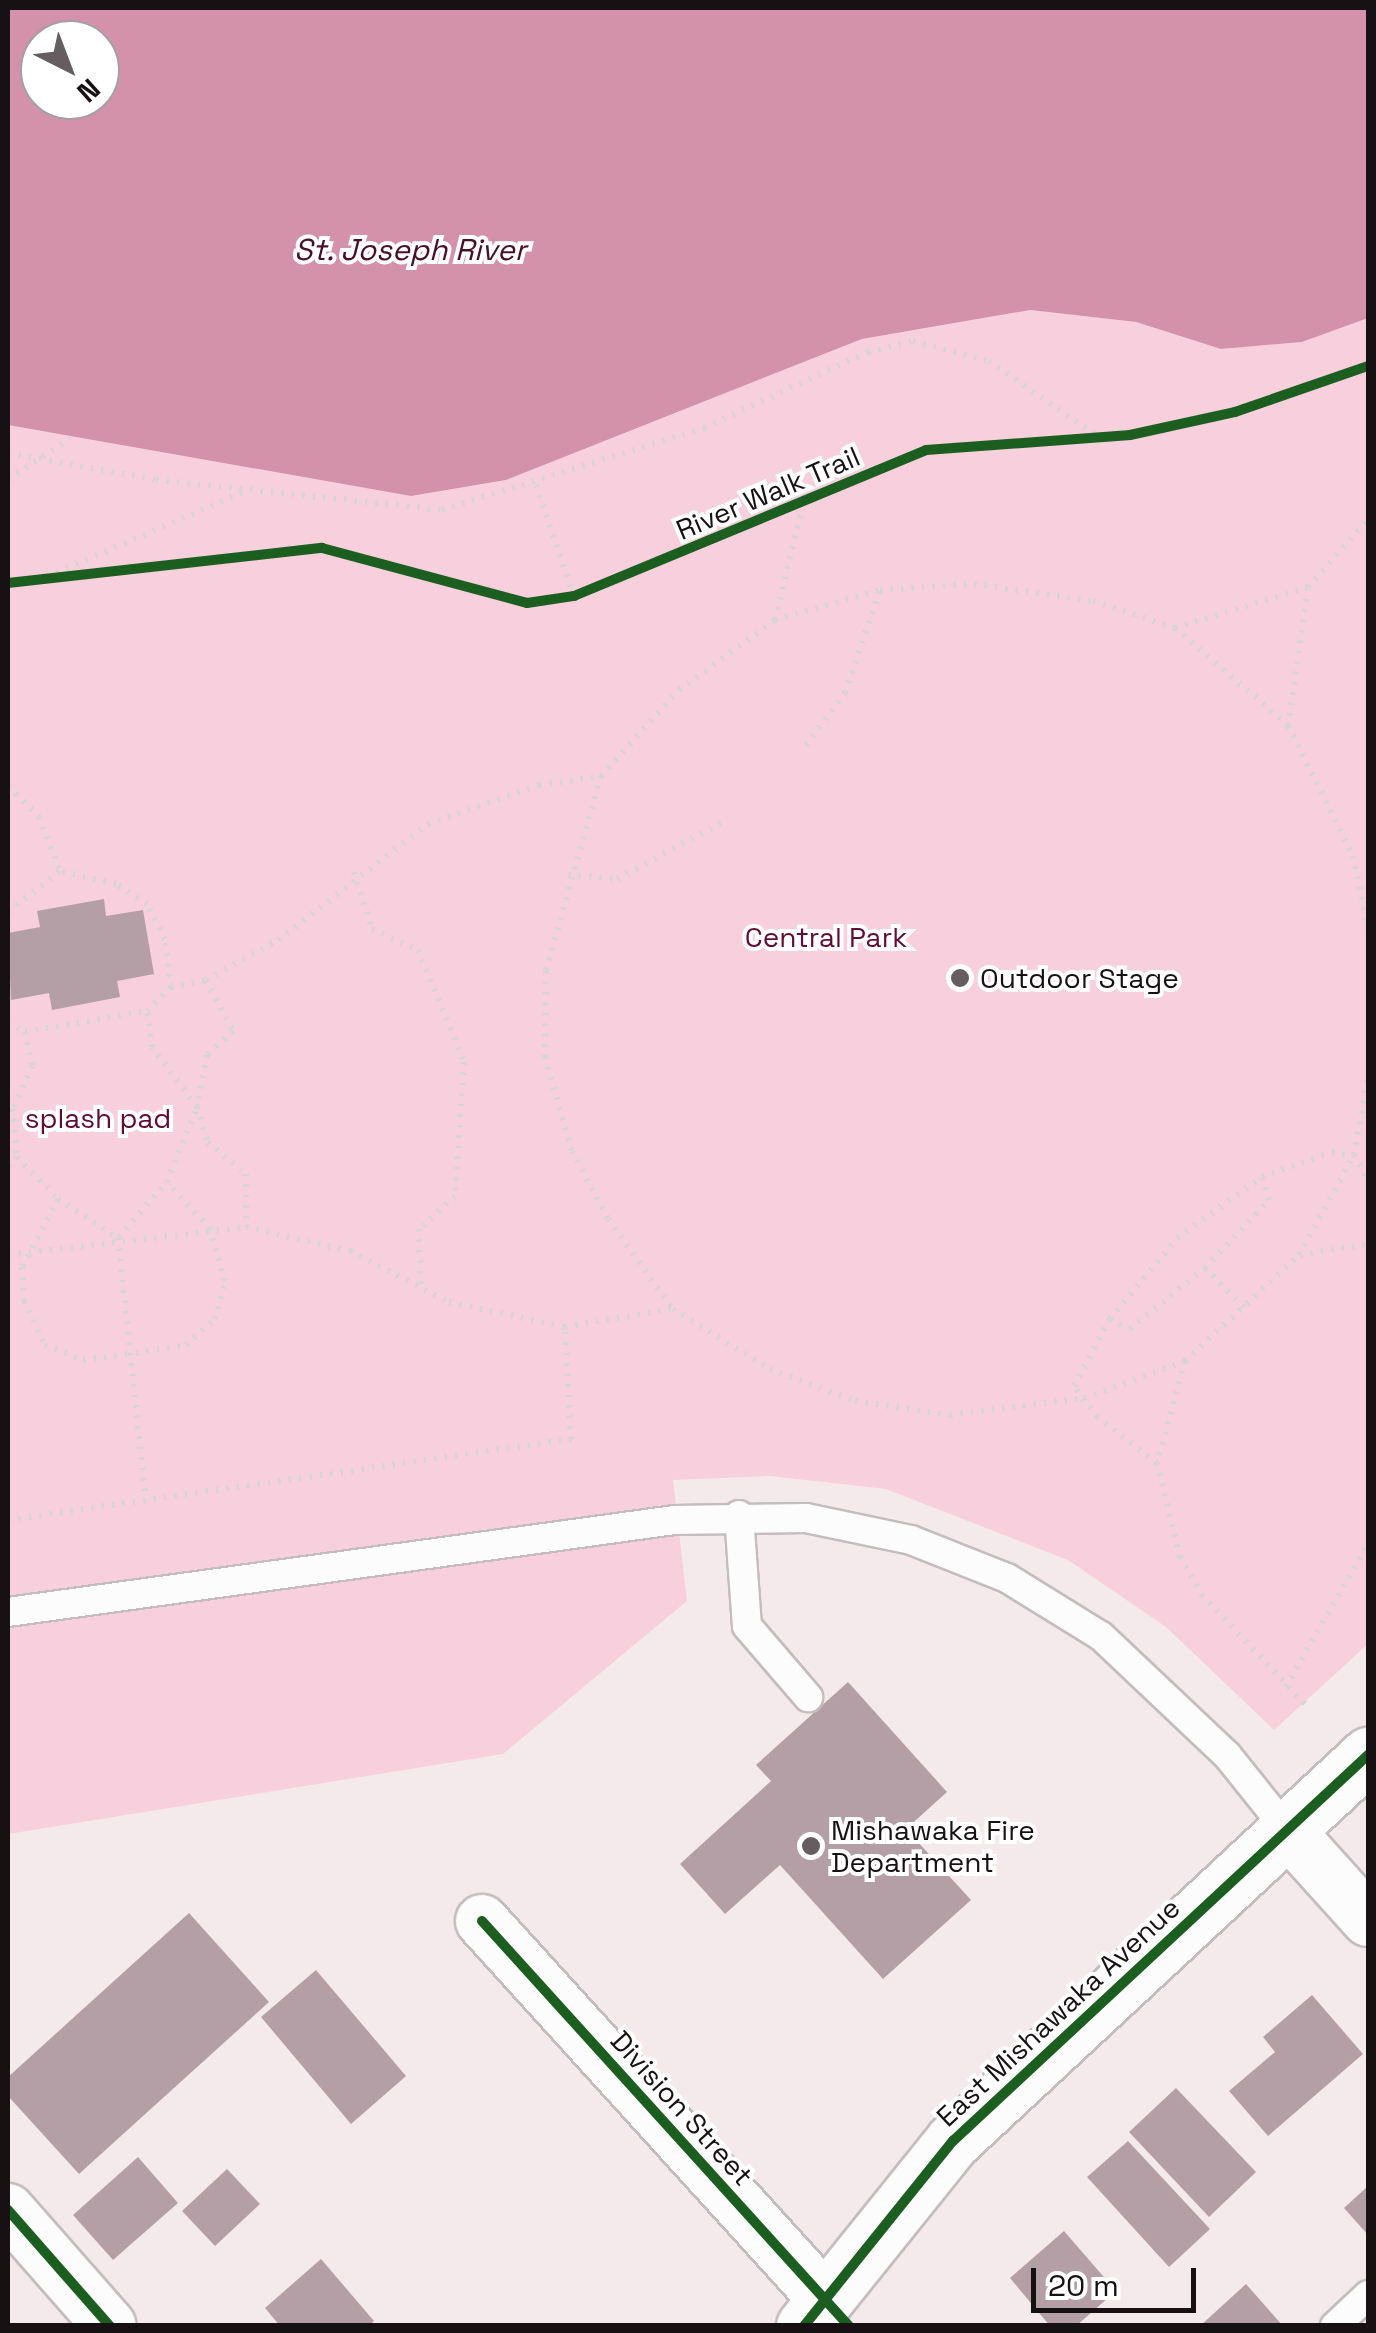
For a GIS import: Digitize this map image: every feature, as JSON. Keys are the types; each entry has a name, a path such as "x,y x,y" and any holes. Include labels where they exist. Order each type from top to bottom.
{"street":[{"name":"East Mishawaka Avenue","path":"826,2316 953,2141 1368,1755"},
{"path":"1286,1830 1368,1920"},
{"name":"Division Street","path":"482,1921 826,2316"},
{"path":"8,2210 110,2326"}],"lane":[{"path":"8,1612 740,1516 911,1540 1007,1578 1101,1636 1227,1755 1286,1830"},
{"path":"740,1516 747,1626 808,1697"},
{"path":"1335,2326 1368,2294"}],"path":[{"path":"8,453 41,463 247,491 442,510 536,485 913,341 989,361 1097,436"},
{"path":"1062,438 1113,436"},
{"path":"8,480 41,463 70,438"},
{"path":"536,485 574,596"},
{"path":"47,577 247,491"},
{"path":"775,620 802,508"},
{"path":"1175,628 1308,587 1368,520"},
{"path":"8,584 103,570"},
{"path":"1368,928 1354,856 1288,726 1175,628 1019,585 880,590 775,620 679,690 601,776 568,875 546,972 544,1057 572,1151 673,1308 770,1369 855,1401 950,1415 1084,1398 1185,1360 1299,1255 1354,1155 1368,1076"},
{"path":"1288,726 1308,587"},
{"path":"558,598 588,590"},
{"path":"806,745 846,694 880,590"},
{"path":"8,1022 25,1032 146,1011 171,987 206,980 278,940 354,872 476,803 601,776"},
{"path":"8,786 39,816 60,871"},
{"path":"568,875 617,879 726,820"},
{"path":"8,912 60,871"},
{"path":"60,871 116,884 148,904 166,939 171,987"},
{"path":"354,872 372,929 418,950 464,1062 455,1196 419,1230 421,1287"},
{"path":"118,1238 168,1182 197,1107 207,1054 233,1031 206,980"},
{"path":"146,1011 152,1047 197,1107 208,1142 246,1174 246,1227"},
{"path":"25,1032 32,1066 10,1109 18,1157 58,1199 118,1238 136,1354 146,1500"},
{"path":"1305,1704 1195,1583 1157,1464 1074,1386 1110,1319 1177,1238 1262,1177 1332,1152 1354,1155"},
{"path":"1354,1155 1368,1178"},
{"path":"8,1164 18,1157"},
{"path":"1110,1319 1130,1329 1205,1268 1269,1200 1262,1177"},
{"path":"58,1199 26,1247 24,1300 45,1345 83,1360 136,1354 186,1345 215,1320 225,1280 210,1229 168,1182"},
{"path":"8,1255 26,1247 246,1227 350,1251 421,1287 566,1327 673,1308"},
{"path":"1299,1255 1368,1244"},
{"path":"1205,1268 1244,1308"},
{"path":"8,1520 570,1439 566,1327"},
{"path":"1157,1464 1185,1360"},
{"path":"1286,1686 1368,1544"}],"green space":[{"name":"Central Park","path":"1029,310 1136,322 1221,349 1302,342 1368,318 1368,1644 1274,1730 1166,1627 1068,1560 886,1489 770,1476 673,1480 687,1601 503,1754 8,1834 8,425 411,496 507,480 862,339"}],"water":[{"name":"St. Joseph River","path":"8,8 1368,8 1368,318 1302,342 1221,349 1136,322 1030,310 862,339 506,480 411,496 8,425"}],"building":[{"path":"104,899 106,916 143,910 154,974 117,981 120,997 52,1010 49,993 11,1000 8,933 40,927 37,911"},
{"name":"Mishawaka Fire Department","path":"848,1682 947,1792 906,1829 971,1900 883,1979 780,1865 725,1914 680,1864 771,1781 756,1765"},
{"path":"189,1913 269,2002 79,2174 8,2096 8,2077"},
{"path":"316,1970 406,2076 351,2124 261,2017"},
{"path":"1312,1995 1363,2054 1268,2136 1229,2091 1275,2052 1263,2037"},
{"path":"1176,2088 1256,2172 1209,2217 1129,2132"},
{"path":"1128,2141 1210,2229 1169,2267 1087,2177"},
{"path":"138,2157 178,2203 113,2260 73,2215"},
{"path":"227,2169 260,2204 215,2246 182,2211"},
{"path":"1368,2186 1368,2235 1344,2208"},
{"path":"1064,2231 1116,2291 1076,2326 1050,2326 1010,2278"},
{"path":"321,2259 374,2321 369,2326 280,2326 265,2308"},
{"path":"1246,2284 1283,2326 1200,2326"}],"cycle path":[{"name":"River Walk Trail","path":"8,583 322,548 527,603 574,596 926,450 1130,435 1235,412 1368,366"},
{"path":"804,2326 953,2141 1368,1755"},
{"path":"482,1921 849,2326"},
{"path":"8,2210 110,2326"}],"place":[{"name":"Outdoor Stage","path":"960,978"},
{"name":"Mishawaka Fire Department","path":"811,1846"}],"park label":[{"name":"splash pad","path":"98,1118"}]}
